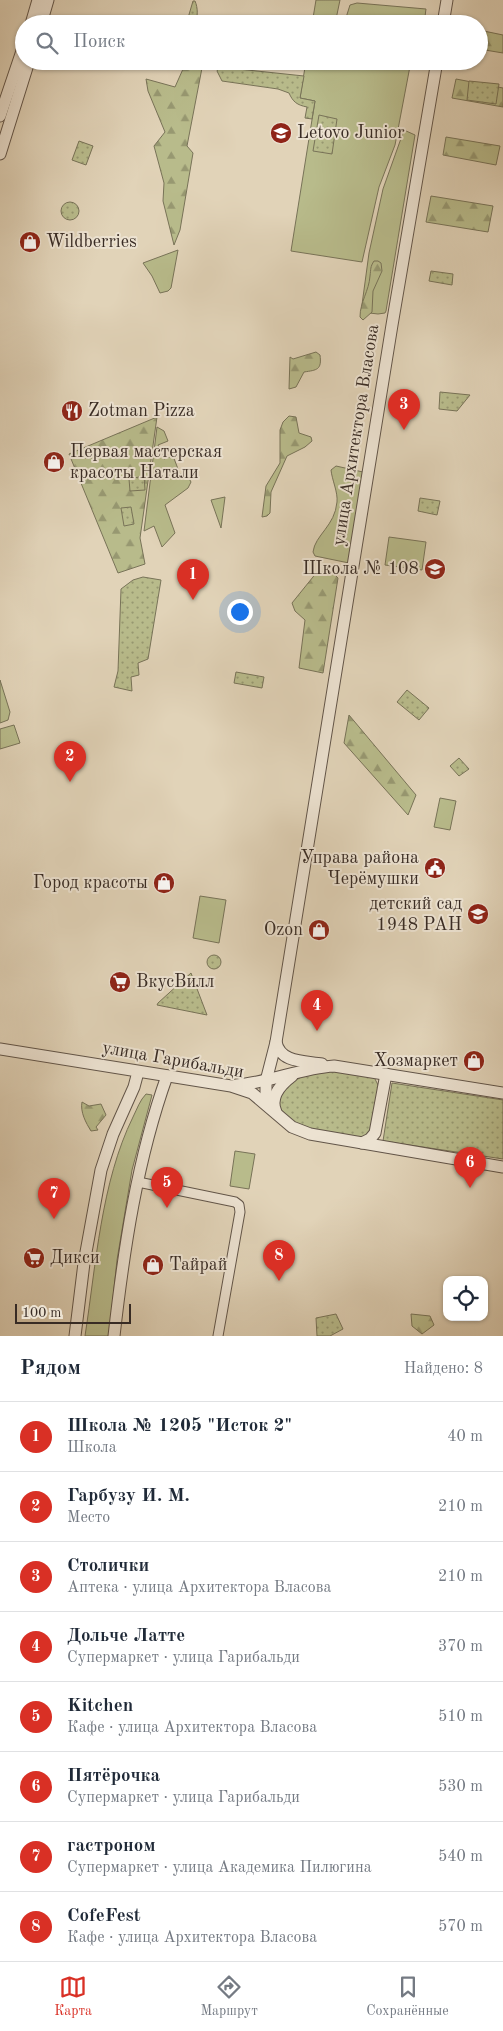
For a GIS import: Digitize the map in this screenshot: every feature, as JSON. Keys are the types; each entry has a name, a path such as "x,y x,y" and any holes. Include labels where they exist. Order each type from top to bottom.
{"street":[{"path":"34,15 38,0"},
{"path":"44,15 48,0"},
{"path":"445,15 448,0"},
{"path":"0,116 16,70"},
{"path":"0,154 2,137 26,70"},
{"name":"улица Архитектора Власова","path":"266,1103 266,1081 276,1042 389,340 435,70"},
{"path":"276,1042 279,1051 284,1056 334,1066"},
{"name":"улица Гарибальди","path":"0,1048 231,1086 252,1093 292,1127 310,1134 503,1166"},
{"name":"улица Гарибальди","path":"266,1081 317,1067 334,1066 503,1093"},
{"path":"75,1336 86,1251 101,1170 113,1134 134,1087 138,1072"},
{"path":"276,1113 273,1101 277,1090 298,1072"},
{"path":"362,1143 370,1139 375,1133 386,1074"},
{"path":"114,1336 121,1274 138,1182 150,1128 166,1076"},
{"path":"231,1086 266,1081"},
{"path":"138,1182 239,1204 240,1212 218,1336"}],"green space":[{"path":"316,0 340,0 337,15 314,15"},
{"path":"193,1 195,1 197,15 189,15"},
{"path":"357,3 426,9 425,15 347,15 350,5"},
{"path":"488,32 503,35 503,53 488,50"},
{"path":"183,70 202,70 187,146 193,153 180,230 174,245 163,201 164,183 154,146 165,132 148,91 146,79 175,87"},
{"path":"247,70 304,76 300,98 315,101 312,119 305,118 307,107 296,103 289,93 278,89 222,81 217,71"},
{"path":"305,70 409,70 395,145 379,187 362,262 291,251 315,101 300,98"},
{"path":"456,79 503,88 503,107 452,98"},
{"path":"469,81 499,84 496,104 467,100"},
{"path":"319,115 337,119 332,154 313,151"},
{"path":"404,130 415,135 386,311 385,313 378,314 361,312 369,253 383,189"},
{"path":"446,137 500,146 496,165 443,155"},
{"path":"79,141 93,146 86,165 72,160"},
{"path":"431,196 493,206 488,232 426,222"},
{"path":"70,202 76,205 79,211 76,217 70,220 64,217 61,211 64,205"},
{"path":"178,250 171,288 160,293 143,263"},
{"path":"374,261 381,263 382,271 373,291 372,312 363,320 360,317 361,306"},
{"path":"431,271 453,274 452,285 429,281"},
{"path":"316,352 320,355 318,368 304,372 296,387 289,389 290,357 293,359"},
{"path":"440,392 470,395 457,411 439,409"},
{"path":"289,416 296,417 299,433 311,437 312,441 305,447 287,456 271,492 270,513 262,517 266,486 280,463 280,430 283,422"},
{"path":"157,417 140,538 145,564 118,573 69,454"},
{"path":"157,427 164,431 168,441 158,445 164,459 173,456 180,474 186,473 191,482 188,488 165,505 175,533 162,547 154,526 144,531"},
{"path":"336,466 363,472 349,563 315,556 313,552 317,540 333,518 337,498 331,470"},
{"path":"144,476 145,490 130,491 129,479"},
{"path":"225,497 221,528 211,500"},
{"path":"420,498 440,501 437,515 418,511"},
{"path":"131,507 134,524 124,526 121,508"},
{"path":"389,537 426,542 422,570 385,565"},
{"path":"317,572 333,573 338,578 323,673 299,668 305,620 295,611 292,603"},
{"path":"143,577 161,580 148,659 138,663 139,675 131,677 132,691 114,687 118,671 121,589 133,580"},
{"path":"236,672 264,677 262,688 234,683"},
{"path":"0,680 10,712 8,720 0,723"},
{"path":"407,690 429,708 419,720 397,702"},
{"path":"349,715 416,795 408,815 344,743"},
{"path":"14,725 20,743 0,749 0,729"},
{"path":"459,758 469,769 459,776 450,766"},
{"path":"440,798 456,801 450,830 434,827"},
{"path":"200,896 226,900 219,943 193,938"},
{"path":"211,955 217,955 221,962 217,969 211,969 207,965 207,959"},
{"path":"191,973 207,1015 157,1005 158,1003"},
{"path":"323,1069 374,1077 379,1087 372,1130 363,1138 330,1134 305,1128 286,1117 280,1109 278,1097 288,1086 303,1076"},
{"path":"392,1083 503,1100 503,1159 383,1141"},
{"path":"146,1094 152,1095 132,1170 117,1260 109,1336 85,1336 101,1224 107,1196 122,1142 140,1102"},
{"path":"82,1102 89,1106 101,1104 106,1115 96,1127 98,1130 91,1131 85,1121"},
{"path":"235,1151 255,1154 249,1189 230,1186"},
{"path":"336,1314 343,1329 330,1336 317,1336 316,1318"},
{"path":"411,1314 430,1316 434,1325 422,1334 412,1326"}],"place":[{"name":"Letovo Junior","path":"281,133"},
{"name":"Wildberries","path":"30,242"},
{"name":"Zotman Pizza","path":"72,411"},
{"name":"Столички","path":"404,430"},
{"name":"Первая мастерская красоты Натали","path":"54,462"},
{"name":"Школа № 108","path":"435,569"},
{"name":"Школа № 1205 \"Исток 2\"","path":"193,600"},
{"name":"Гарбузу И. М.","path":"70,782"},
{"name":"Управа района Черёмушки","path":"435,868"},
{"name":"Город красоты","path":"164,883"},
{"name":"детский сад 1948 РАН","path":"478,914"},
{"name":"Ozon","path":"319,930"},
{"name":"ВкусВилл","path":"120,982"},
{"name":"Дольче Латте","path":"317,1031"},
{"name":"Хозмаркет","path":"474,1061"},
{"name":"Пятёрочка","path":"470,1188"},
{"name":"Kitchen","path":"167,1208"},
{"name":"гастроном","path":"54,1219"},
{"name":"Дикси","path":"34,1258"},
{"name":"Тайрай","path":"153,1265"},
{"name":"CofeFest","path":"279,1281"}]}
